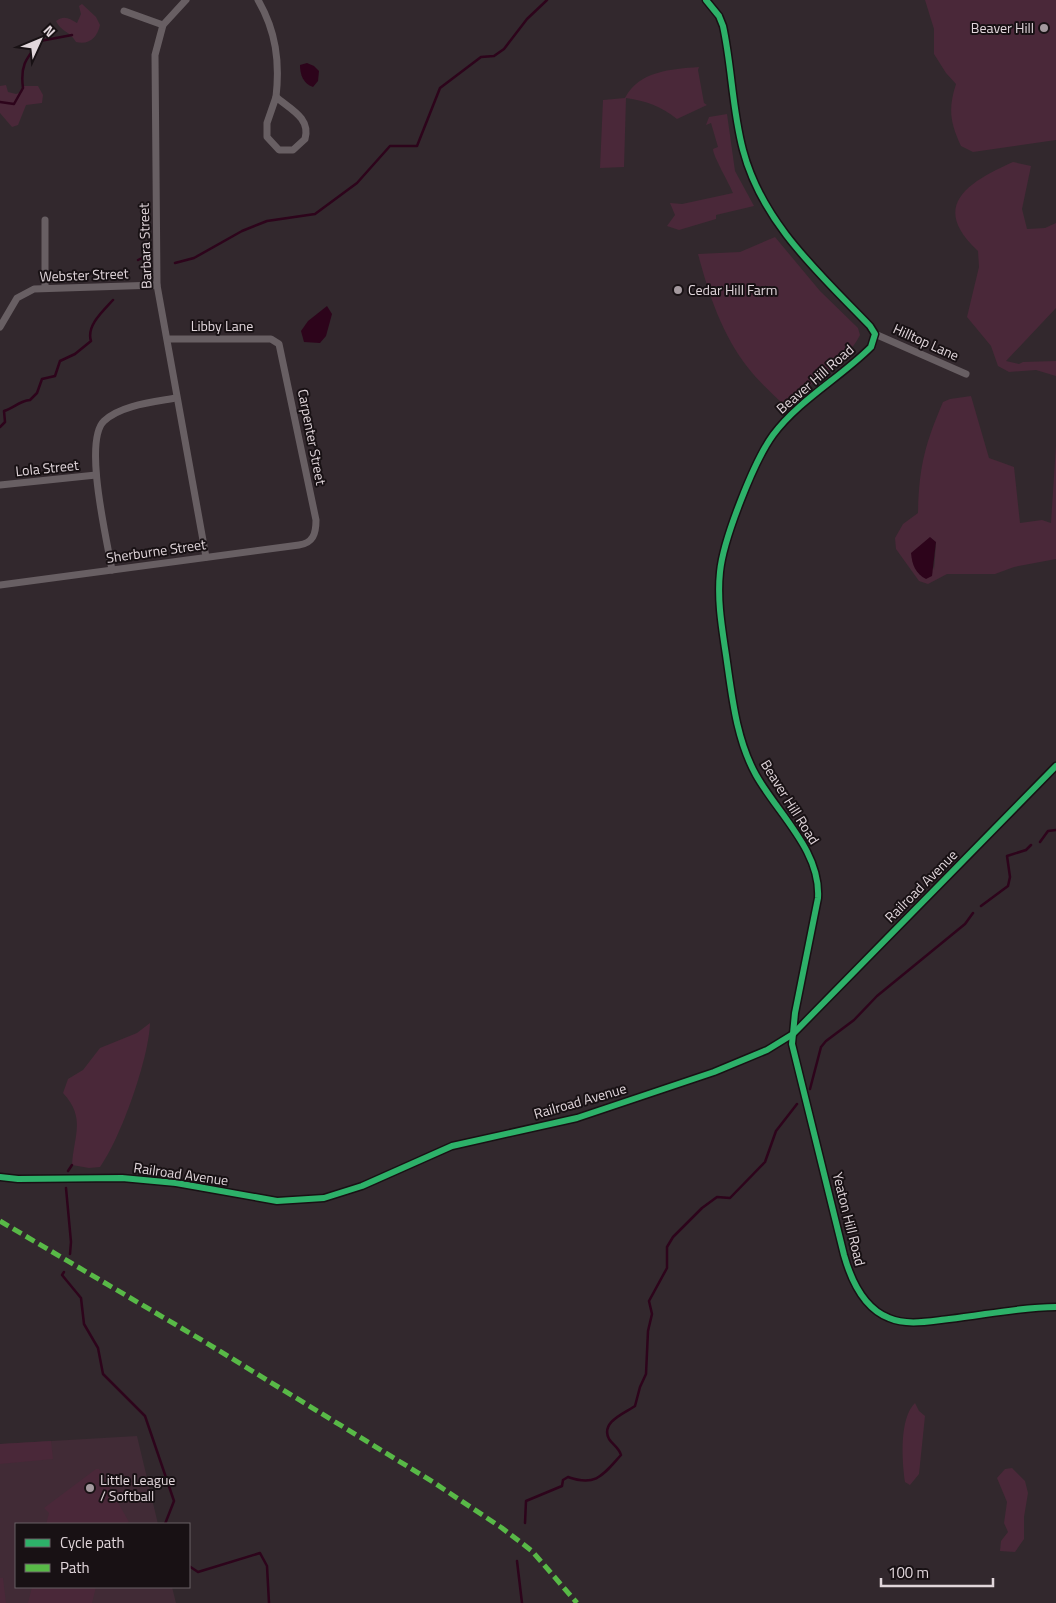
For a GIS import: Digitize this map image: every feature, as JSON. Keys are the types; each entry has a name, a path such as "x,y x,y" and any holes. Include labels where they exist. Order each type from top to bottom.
{"street":[{"name":"Barbara Street","path":"186,0 163,25 157,41 154,73 157,285 206,557"},
{"path":"258,0 272,29 276,45 278,76 276,97 268,122 266,136 279,150 293,150 305,139 306,125 299,115 276,97"},
{"path":"706,0 714,8 723,26 743,150 754,182 768,208 788,237 815,270 870,326 875,334"},
{"path":"124,11 163,25"},
{"path":"45,220 45,287"},
{"name":"Webster Street","path":"0,327 20,295 27,291 45,287 157,285"},
{"name":"Hilltop Lane","path":"875,334 966,374"},
{"name":"Beaver Hill Road","path":"792,1034 818,898 818,879 808,855 753,769 741,739 722,628 719,587 720,571 726,544 752,476 772,436 800,407 860,358 873,343 875,334"},
{"name":"Libby Lane","path":"168,339 264,339 276,341"},
{"name":"Carpenter Street","path":"276,341 282,349 316,520 316,532 312,538"},
{"path":"112,570 96,475 96,435 105,420 124,410 176,398"},
{"name":"Lola Street","path":"0,485 96,475"},
{"name":"Sherburne Street","path":"0,585 305,544 312,538"},
{"name":"Railroad Avenue","path":"0,1177 18,1179 142,1180 277,1201 324,1198 362,1186 452,1146 577,1118 714,1072 767,1050 792,1034 1056,766"},
{"name":"Yeaton Hill Road","path":"792,1034 794,1056 844,1255 856,1288 871,1308 890,1319 911,1322 1056,1307"}],"shaded area":[{"path":"925,0 1056,0 1056,140 973,152 961,146 954,130 951,115 956,84 946,73 934,54 934,29"},
{"path":"82,4 96,17 100,25 97,34 92,40 81,43 76,42 56,21 67,18 77,23 81,14 79,6"},
{"path":"307,63 319,71 318,81 313,87 304,81 301,72 300,65"},
{"path":"699,67 704,103 707,105 677,119 653,105 626,98 624,167 600,168 603,100 625,98 639,82 657,73"},
{"path":"6,85 8,92 16,94 22,92 24,86 38,86 43,95 42,103 26,105 18,125 12,127 0,113 0,86"},
{"path":"727,114 735,171 754,206 716,215 716,219 679,230 667,226 675,215 670,203 682,204 733,193 713,149 718,147 711,123 706,125 709,117"},
{"path":"1013,162 1031,166 1022,209 1027,229 1045,228 1056,223 1056,308 1006,361 1019,364 1023,362 1056,361 1056,376 1036,370 1009,372 998,366 991,346 967,317 979,267 978,251 964,235 956,221 956,208 960,197 969,187"},
{"path":"775,237 820,291 858,328 860,335 854,345 837,364 784,405 753,374 731,342 712,299 698,254 740,252"},
{"path":"327,306 332,314 326,336 320,343 304,342 301,331 308,321"},
{"path":"971,396 989,458 1014,467 1020,523 1042,520 1051,523 1056,445 1056,559 1014,567 995,574 947,574 928,584 919,581 896,549 895,538 903,524 918,513 920,482 927,443 943,402","holes":["931,538 936,543 934,570 927,541"]},
{"path":"930,537 936,542 932,576 926,579 915,569 911,553"},
{"path":"150,1023 145,1056 139,1076 125,1118 108,1154 100,1167 89,1168 72,1165 77,1127 74,1111 63,1093 68,1079 83,1070 100,1048 137,1033"},
{"path":"915,1403 919,1411 925,1416 919,1474 910,1485 905,1482 903,1440 906,1419"},
{"path":"137,1436 158,1523 15,1523 15,1588 172,1588 176,1603 0,1603 0,1444"},
{"path":"51,1441 53,1459 0,1464 0,1444"},
{"path":"1012,1468 1025,1481 1028,1493 1024,1517 1024,1539 1015,1552 1000,1551 1001,1541 1008,1532 1004,1523 1007,1502 997,1478 1005,1469"},
{"name":"Little League / Softball","path":"96,1469 99,1469 129,1522 46,1523 49,1513 44,1508"},
{"path":"0,1578 3,1578 6,1603 0,1603"},
{"path":"32,1588 96,1588 92,1603 28,1603"}],"waterway":[{"path":"175,263 194,258 242,231 267,221 315,214 357,183 390,146 417,146 440,88 481,57 494,56 504,49 527,19 547,0"},
{"path":"0,102 14,104 23,88 22,73 25,63 40,41 72,35"},
{"path":"138,260 148,255"},
{"path":"0,427 5,422 4,411 30,400 37,393 42,379 55,376 60,361 75,354 91,341 90,335 93,324 113,300"},
{"path":"1040,842 1048,831 1056,830"},
{"path":"981,906 1008,886 1010,877 1007,856 1026,850 1031,845"},
{"path":"810,1089 821,1047 826,1041 854,1020 877,996 965,924 973,913"},
{"path":"525,1523 526,1501 562,1486 563,1480 568,1477 578,1480 592,1480 604,1473 621,1455 609,1439 608,1428 615,1419 635,1406 646,1374 648,1331 652,1314 649,1301 667,1268 667,1247 673,1237 702,1208 717,1197 730,1198 765,1162 776,1131 797,1104"},
{"path":"68,1171 72,1165"},
{"path":"66,1188 71,1242 70,1254"},
{"path":"64,1272 62,1275 81,1298 84,1324 98,1348 103,1374 145,1416 174,1501 165,1523"},
{"path":"190,1567 198,1572 260,1553 267,1566 269,1603"},
{"path":"517,1561 522,1603"}],"marked path":[{"path":"0,1221 205,1342 433,1482 502,1528 532,1551 577,1603"}],"cycle path":[{"path":"706,0 719,16 723,26 739,135 752,176 764,201 778,224 795,246 870,326 875,334 871,347 783,422 765,447 740,501 733,521 722,558 719,582 720,614 730,686 739,732 756,775 806,849 813,864 817,881 818,898 795,1013 792,1044 844,1255 854,1283 865,1300 880,1313 903,1322 926,1322 1016,1310 1056,1307"},
{"path":"0,1177 18,1179 122,1178 176,1183 277,1201 324,1198 362,1186 452,1146 577,1118 714,1072 767,1050 793,1034 1056,766"}],"place":[{"name":"Beaver Hill","path":"1044,28"},
{"name":"Cedar Hill Farm","path":"678,290"},
{"name":"Little League / Softball","path":"90,1488"}]}
